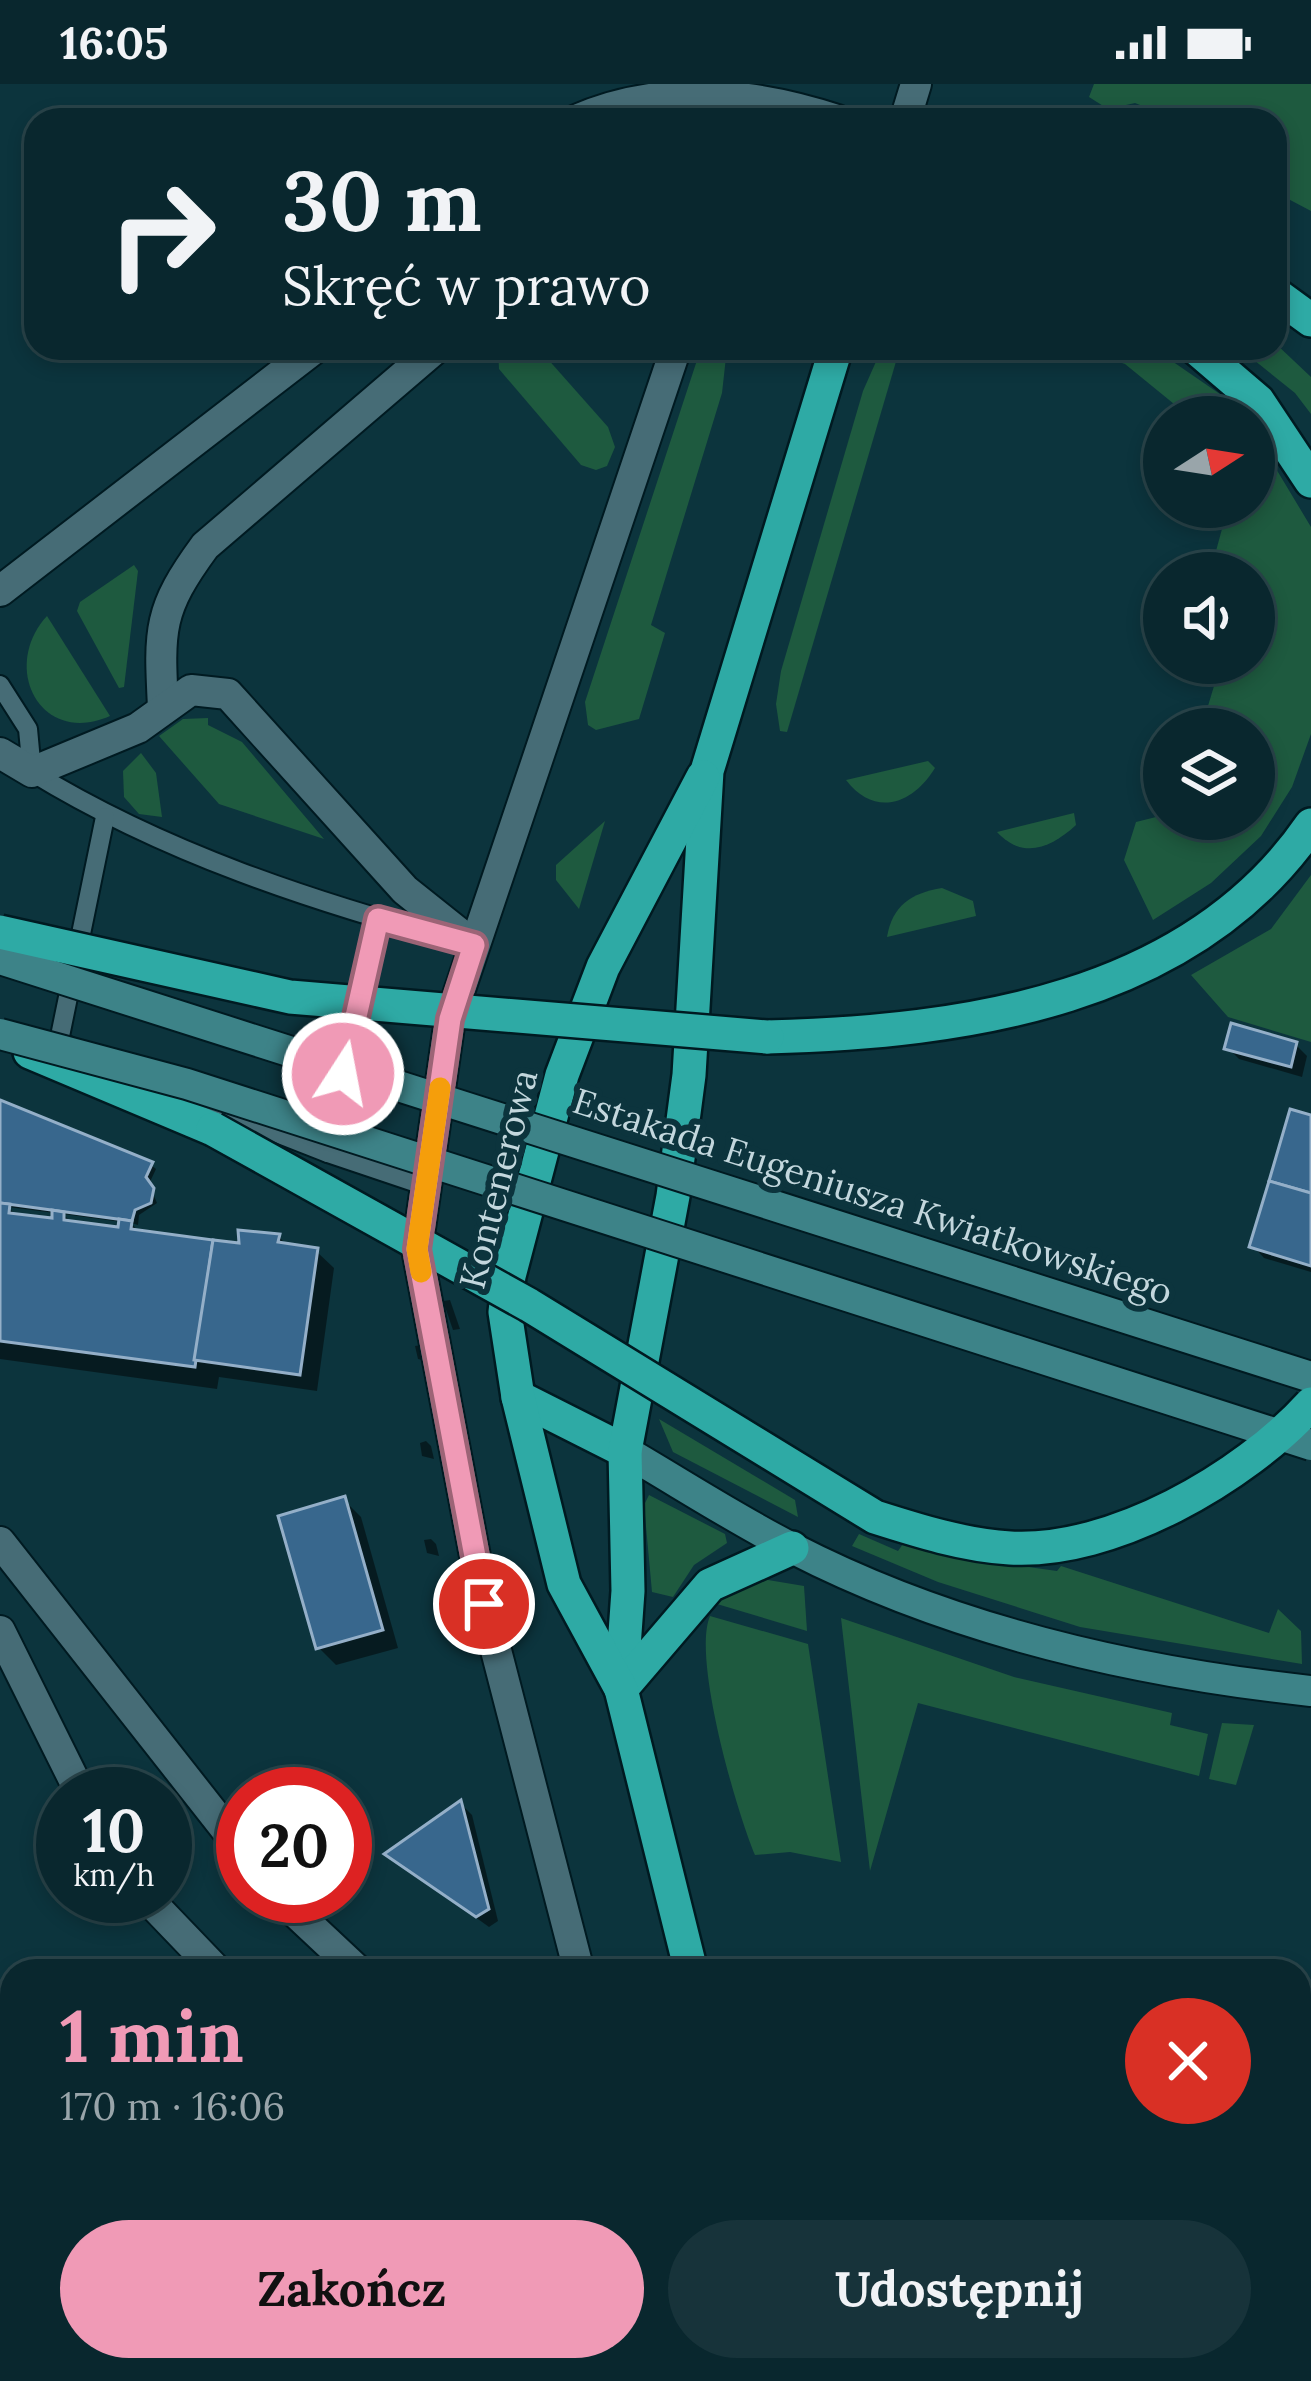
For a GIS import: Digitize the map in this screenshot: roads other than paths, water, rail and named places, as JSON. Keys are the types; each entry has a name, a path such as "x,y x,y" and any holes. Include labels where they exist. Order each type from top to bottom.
{"highway":[{"name":"Kontenerowa","path":"688,1959 621,1689 565,1584 518,1397 505,1312 508,1276 562,1075 603,967 707,771 832,360"},
{"path":"1210,360 1258,400 1311,481"},
{"name":"Kontenerowa","path":"621,1689 628,1591 625,1451 670,1215 686,1095 707,771"},
{"path":"0,932 290,997 612,1028 767,1037 852,1035 982,1018 1076,993 1144,965 1198,938 1248,899 1283,866 1311,824"},
{"path":"0,1038 213,1129 529,1305 875,1517 920,1532 1011,1548 1104,1536 1222,1477 1259,1453 1311,1404"},
{"path":"518,1397 625,1451"},
{"path":"621,1689 710,1586 792,1548"}],"main road":[{"name":"Estakada Eugeniusza Kwiatkowskiego","path":"0,958 1311,1377"},
{"path":"0,1038 187,1084 1311,1445"},
{"path":"625,1451 792,1548 977,1622 1090,1655 1211,1680 1311,1691"}],"street":[{"path":"601,108 634,92 678,87 722,89 792,108"},
{"path":"0,591 299,360"},
{"path":"163,707 159,631 176,585 205,545 422,360"},
{"path":"576,1959 484,1604 417,1249 450,1019 541,762 672,360"},
{"path":"0,752 32,772 138,728 191,690 228,694 405,890 474,945"},
{"path":"0,1542 216,1817"},
{"path":"0,1631 68,1767"},
{"path":"172,1923 206,1959"},
{"path":"307,1923 345,1959"}],"lane":[{"path":"0,685 28,729 32,772 105,817 378,919 474,945"},
{"path":"105,817 58,1041 328,1153 426,1186"},
{"path":"328,1153 365,956 378,919"}]}
